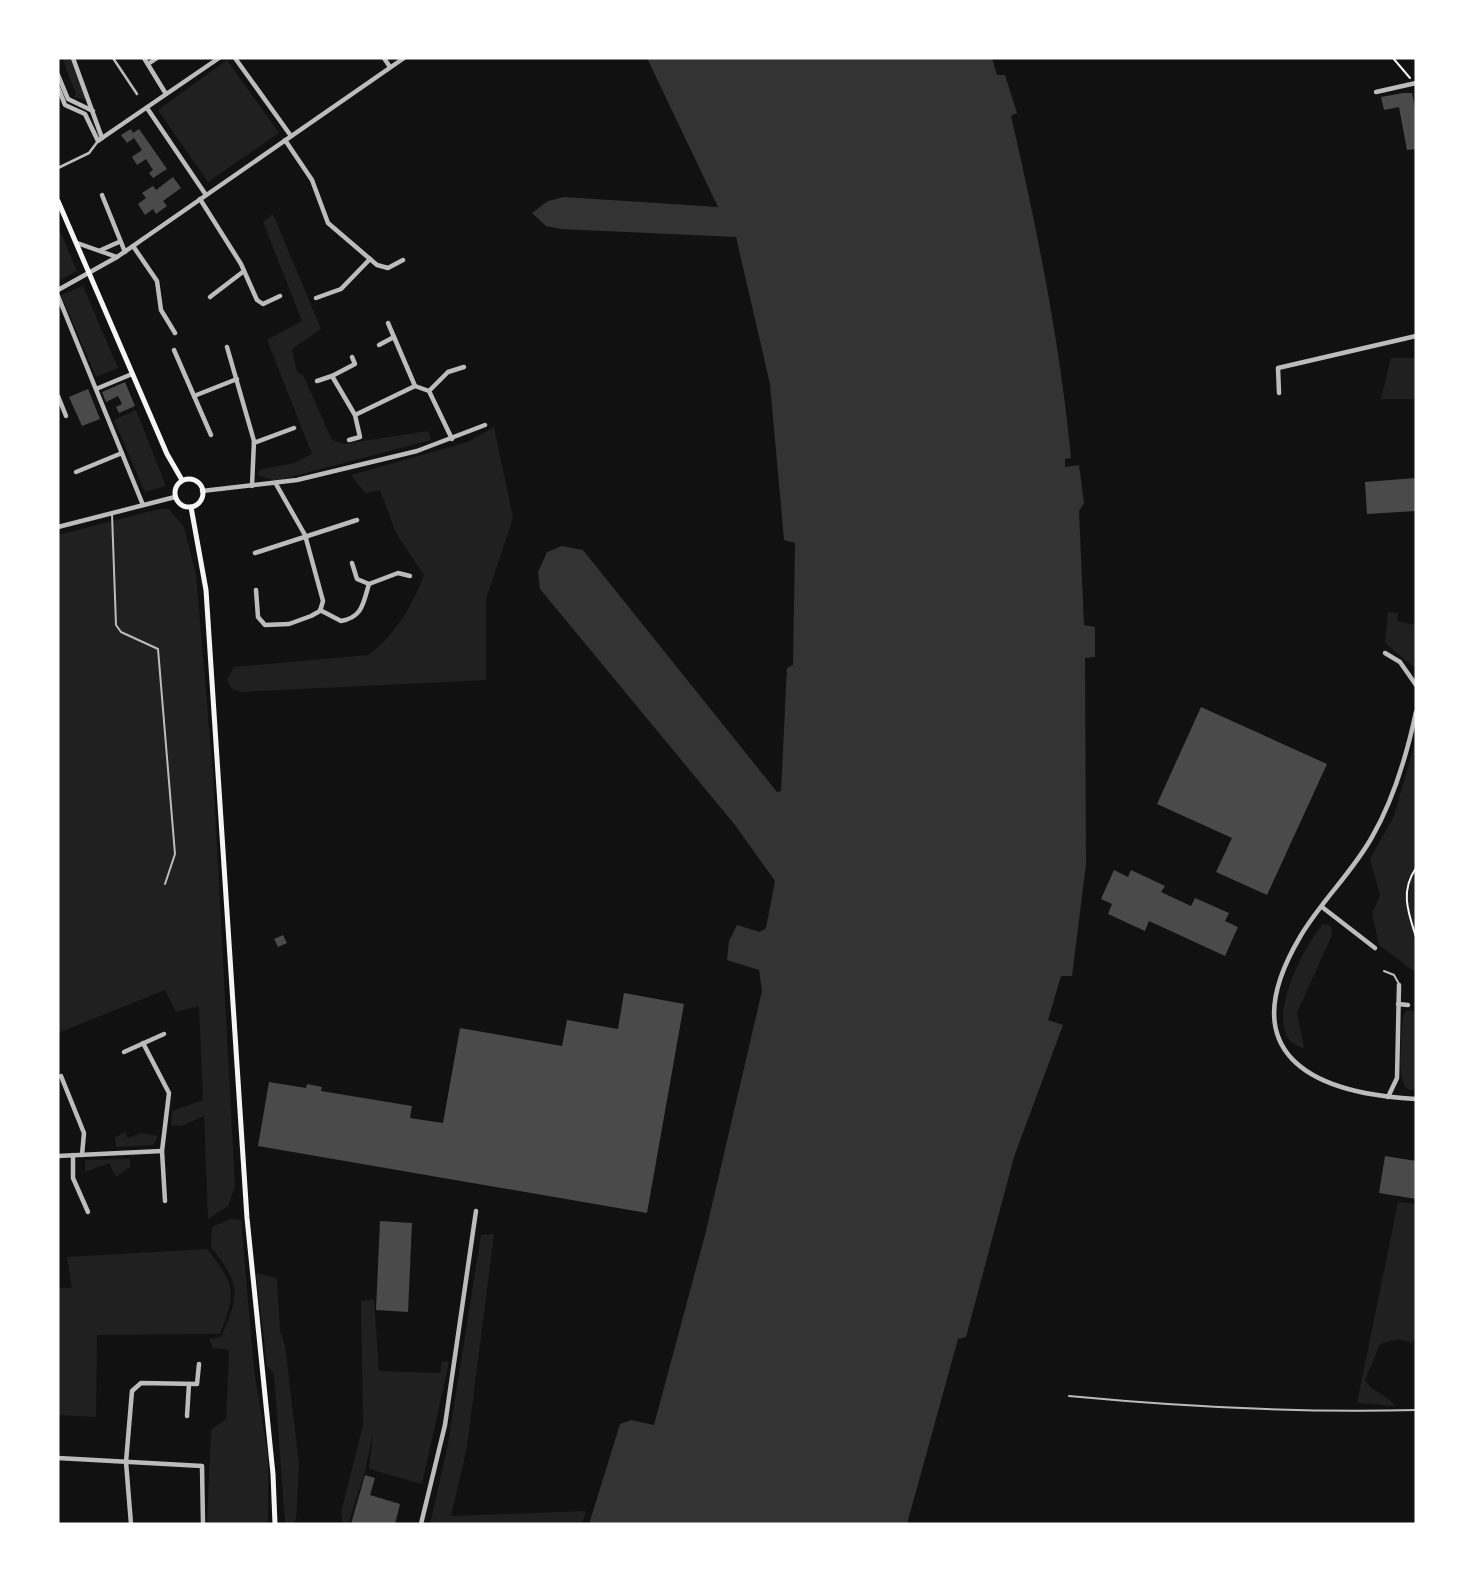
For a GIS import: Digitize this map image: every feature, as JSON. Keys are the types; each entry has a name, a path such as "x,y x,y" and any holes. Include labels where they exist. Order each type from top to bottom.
{"main road":[{"path":"58,201 167,454 183,480"},
{"path":"183,480 196,481 202,491 201,501 191,507 180,504 175,497 175,488 183,480"},
{"path":"191,507 206,590 247,1218 273,1474 275,1524"}],"street":[{"path":"73,58 93,111 100,139"},
{"path":"115,58 137,94"},
{"path":"144,58 166,94"},
{"path":"148,64 157,58"},
{"path":"58,168 89,153 100,139 219,58"},
{"path":"235,58 291,136"},
{"path":"384,58 390,67"},
{"path":"58,289 134,246 404,58"},
{"path":"58,75 68,99 93,111"},
{"path":"1376,92 1416,83"},
{"path":"58,87 65,105 85,114 100,139"},
{"path":"147,107 206,195"},
{"path":"285,140 312,180 328,223 377,265 388,268 403,260"},
{"path":"102,195 125,252"},
{"path":"201,199 260,303 267,303 280,296"},
{"path":"100,251 119,242"},
{"path":"76,243 117,257"},
{"path":"134,246 157,281 163,315 175,334"},
{"path":"316,298 341,289 370,259"},
{"path":"210,297 244,271"},
{"path":"58,296 143,505"},
{"path":"388,323 415,386"},
{"path":"1279,393 1278,368 1416,336"},
{"path":"379,345 394,337"},
{"path":"227,347 254,443 252,486"},
{"path":"174,350 211,435"},
{"path":"317,381 355,364 352,357"},
{"path":"429,391 448,372 464,367"},
{"path":"96,388 132,374"},
{"path":"332,376 355,415 359,437 349,440"},
{"path":"194,396 237,379"},
{"path":"355,415 415,386 429,391 452,439"},
{"path":"59,401 66,416"},
{"path":"202,491 276,484 417,452 485,425"},
{"path":"254,443 295,428"},
{"path":"76,472 122,453"},
{"path":"276,484 306,536 322,595 320,610"},
{"path":"58,527 175,497"},
{"path":"255,553 356,520"},
{"path":"352,563 357,579 369,584 398,573 410,576"},
{"path":"320,610 341,621 355,617 361,611 369,584"},
{"path":"256,590 258,617 265,625 293,622 320,610"},
{"path":"1385,653 1400,662 1416,685"},
{"path":"1416,712 1409,745 1373,837 1301,935 1285,965 1273,1004 1272,1019 1283,1049 1294,1063 1323,1081 1388,1097 1416,1098"},
{"path":"1322,907 1375,948"},
{"path":"1388,1097 1397,1078 1399,985"},
{"path":"1398,1004 1408,1005"},
{"path":"124,1052 164,1034"},
{"path":"143,1043 169,1093 162,1151 165,1201"},
{"path":"61,1076 84,1133 82,1155"},
{"path":"58,1156 162,1151"},
{"path":"73,1155 73,1178 89,1212"},
{"path":"421,1524 445,1425 475,1211"},
{"path":"131,1524 126,1462 132,1391 135,1385 197,1384 199,1364"},
{"path":"187,1416 189,1384"},
{"path":"58,1458 202,1466 203,1524"}],"lane":[{"path":"112,513 116,625 121,632 158,649 175,854 165,884"},
{"path":"1384,971 1394,975 1399,985"},
{"path":"1069,1396 1166,1405 1326,1412 1416,1410"}],"path":[{"path":"1393,58 1409,77"},
{"path":"1416,868 1407,883 1406,898 1416,937"}],"shaded area":[{"path":"62,58 71,58 87,100 74,97 76,94"},
{"path":"647,58 992,58 997,75 1005,75 1017,113 1011,116 1039,243 1061,372 1071,458 1065,459 1065,467 1079,465 1084,503 1079,511 1084,625 1095,627 1095,657 1085,658 1086,864 1072,976 1061,976 1048,1020 1063,1025 1014,1157 966,1337 958,1339 907,1524 589,1524 620,1424 631,1420 654,1425 705,1235 762,991 759,970 727,960 729,941 737,925 760,932 766,928 775,881 735,825 540,589 538,572 547,552 562,546 583,550 777,792 781,791 787,668 793,665 795,543 784,540 770,384 736,237 560,229 546,226 532,213 548,201 564,197 718,207"},
{"path":"227,60 279,133 208,182 158,110"},
{"path":"273,214 321,329 292,349 297,372 303,375 332,440 344,444 428,431 431,440 275,481 258,475 259,470 294,463 312,454 267,340 302,321 263,222"},
{"path":"58,226 77,271 60,280 58,274"},
{"path":"83,286 118,368 96,377 61,295"},
{"path":"1391,358 1416,358 1416,399 1381,399"},
{"path":"136,410 166,486 145,492 114,420"},
{"path":"494,427 513,518 486,599 486,680 241,692 231,688 227,679 234,667 368,655 378,647 408,609 424,575 396,533 380,490 365,493 351,475 468,442"},
{"path":"159,509 169,509 184,527 196,575 213,773 235,1186 228,1206 208,1219 204,1116 182,1126 171,1125 172,1111 203,1100 199,1006 176,1012 165,990 58,1033 58,535"},
{"path":"1388,612 1398,613 1397,621 1416,625 1416,669 1385,643"},
{"path":"1416,739 1416,973 1379,945 1372,914 1380,895 1370,859 1394,816"},
{"path":"1323,924 1331,926 1332,935 1297,1013 1304,1048 1290,1040 1284,1027 1284,1010 1296,970 1314,935"},
{"path":"1406,1011 1416,1011 1416,1089 1409,1090 1402,1077 1401,1067 1403,1016"},
{"path":"125,1132 128,1138 141,1133 158,1136 153,1145 116,1147 115,1138"},
{"path":"130,1159 130,1167 116,1177 109,1163 85,1172 85,1160"},
{"path":"1398,1202 1416,1204 1416,1336 1412,1343 1398,1339 1380,1344 1365,1380 1395,1406 1357,1403"},
{"path":"231,1219 241,1220 254,1369 268,1456 268,1524 207,1524 211,1430 226,1419 229,1350 213,1348 209,1339 221,1337 234,1300 228,1271 211,1247 212,1227"},
{"path":"494,1234 467,1447 451,1516 586,1511 582,1524 430,1524 448,1444 481,1235"},
{"path":"207,1249 223,1271 230,1289 229,1308 220,1334 97,1335 96,1417 58,1415 58,1288 72,1288 67,1257"},
{"path":"256,1273 277,1278 280,1331 285,1346 299,1463 296,1520 292,1523 285,1522 274,1374 267,1366"},
{"path":"374,1299 379,1371 440,1373 442,1361 449,1362 422,1484 369,1469 373,1432 365,1471 348,1524 343,1524 341,1512 363,1425 361,1301"}],"building":[{"path":"1412,93 1416,114 1416,149 1407,150 1399,107 1384,110 1381,97"},
{"path":"131,129 133,133 139,129 167,169 153,178 149,173 153,170 146,159 137,165 132,157 142,150 134,138 127,143 121,135"},
{"path":"173,177 181,188 163,201 167,206 156,214 153,209 145,215 138,204 146,198 142,193 153,186 156,190"},
{"path":"125,382 135,406 119,413 116,407 122,404 118,396 106,402 102,392"},
{"path":"88,389 100,419 82,426 69,397"},
{"path":"1416,478 1416,511 1367,514 1365,482"},
{"path":"1201,707 1327,764 1267,895 1216,872 1232,838 1157,804"},
{"path":"1114,870 1128,877 1131,870 1165,886 1161,892 1191,906 1195,898 1229,913 1225,921 1238,927 1225,956 1149,921 1145,931 1108,914 1112,904 1101,899"},
{"path":"283,935 287,943 278,947 274,939"},
{"path":"624,993 684,1004 647,1213 258,1146 269,1082 306,1088 307,1084 322,1087 321,1091 412,1106 410,1118 443,1123 460,1028 562,1046 567,1020 618,1029"},
{"path":"1385,1156 1416,1161 1416,1199 1379,1193"},
{"path":"380,1221 412,1223 408,1312 376,1310"},
{"path":"365,1475 375,1478 370,1495 400,1504 395,1524 351,1524"}]}
